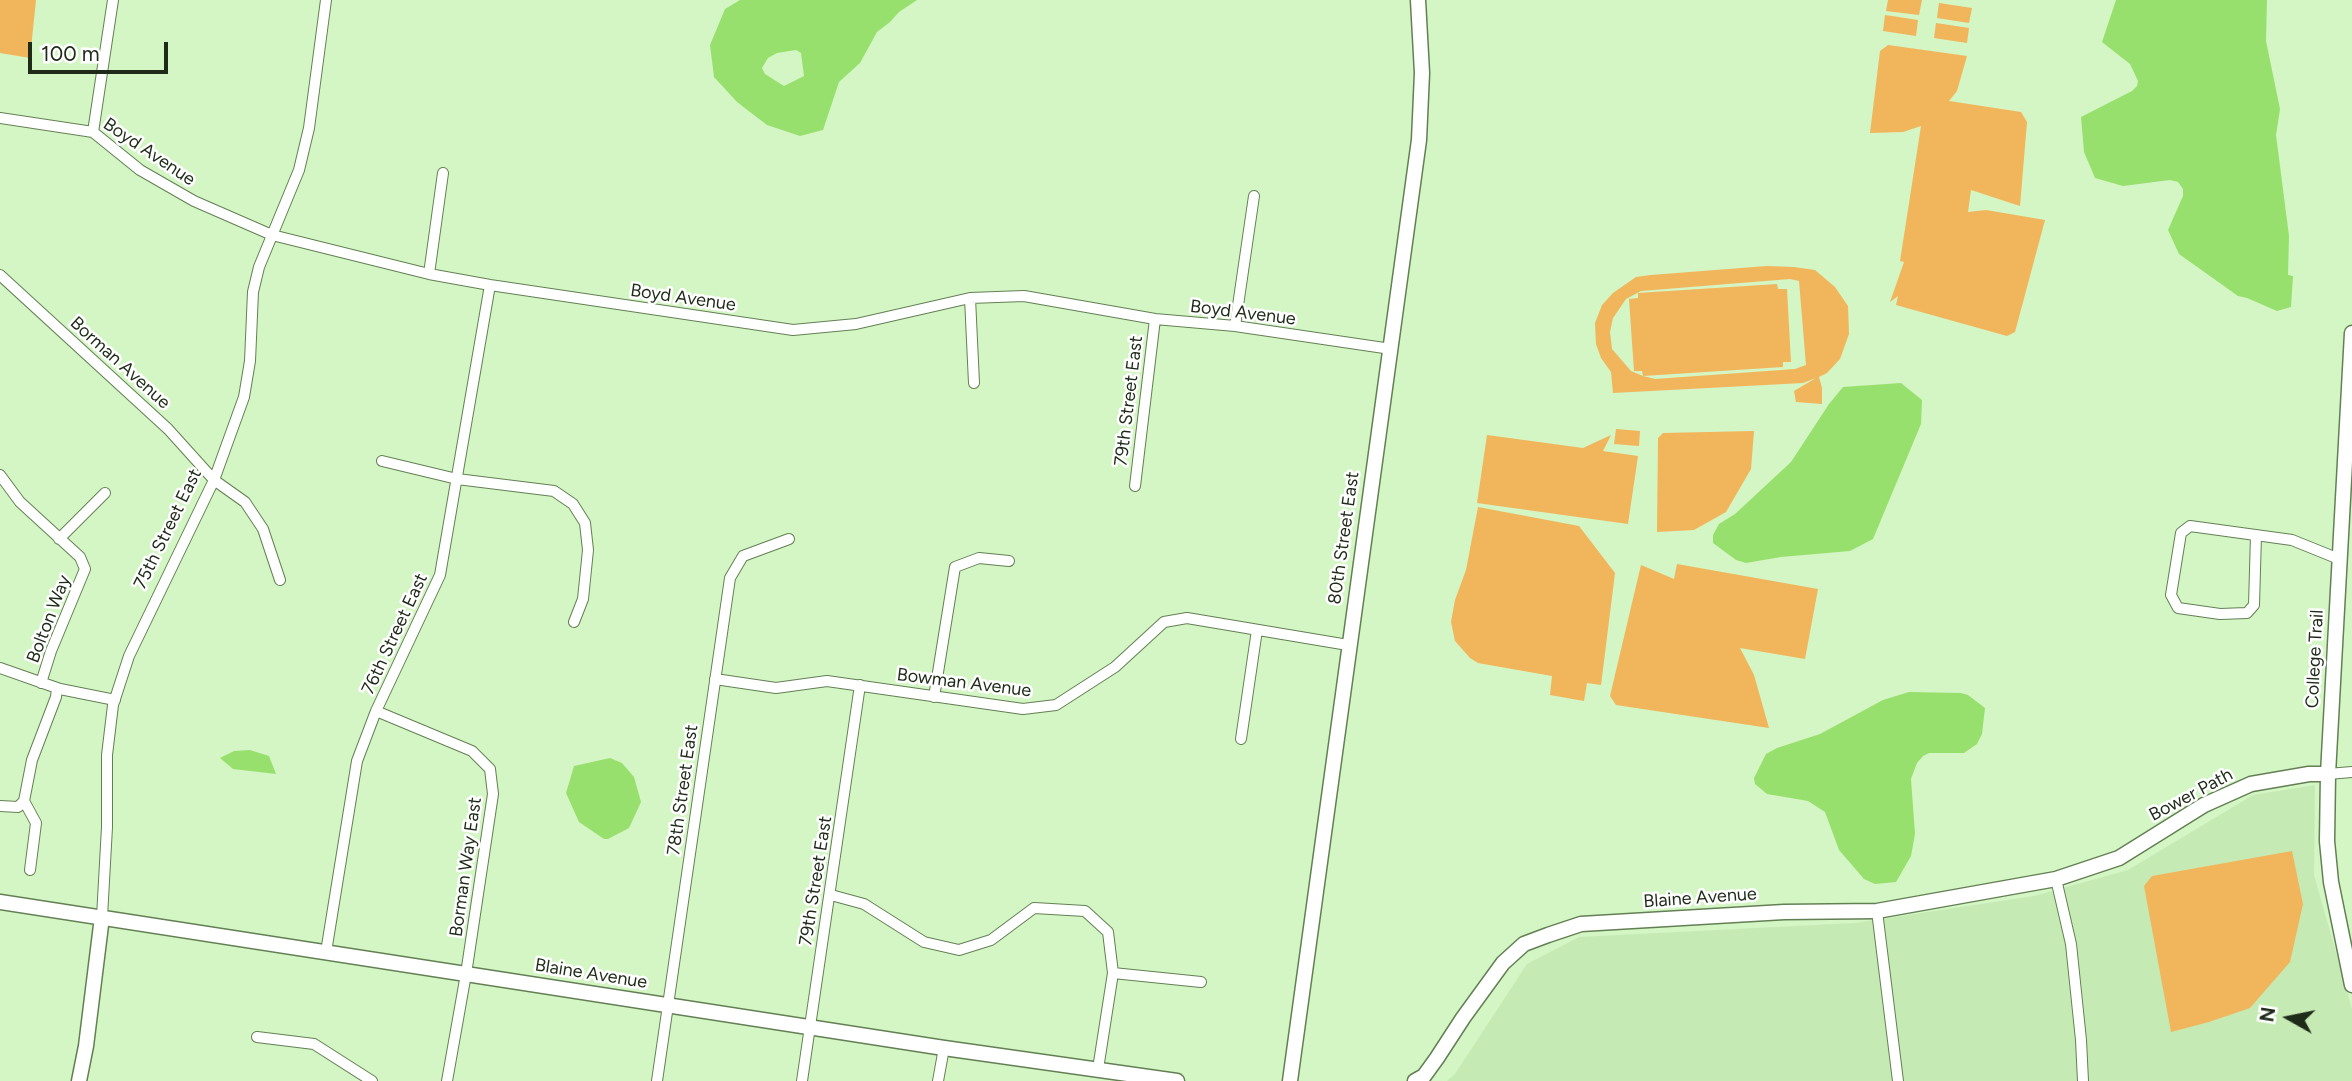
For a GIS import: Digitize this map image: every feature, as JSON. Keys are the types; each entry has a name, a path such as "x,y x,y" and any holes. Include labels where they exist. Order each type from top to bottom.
{"street":[{"path":"93,132 113,0"},
{"name":"75th Street East","path":"79,1081 102,917 107,827 107,755 115,700 129,656 214,480 244,397 250,361 253,292 259,267 299,170 309,128 326,0"},
{"name":"80th Street East","path":"1290,1081 1419,139 1422,73 1418,0"},
{"name":"Boyd Avenue","path":"0,118 93,132 140,170 194,201 272,235 429,274 490,285 793,330 856,324 970,299 1024,296 1155,319 1235,326 1391,349"},
{"path":"429,274 443,173"},
{"path":"1235,326 1254,197"},
{"name":"Borman Avenue","path":"0,275 168,429 214,480 245,502 263,530 280,580"},
{"name":"76th Street East","path":"326,951 357,761 376,711 440,575 490,285"},
{"path":"970,299 974,383"},
{"name":"79th Street East","path":"1135,486 1155,319"},
{"name":"College Trail","path":"2352,333 2348,464 2340,559 2327,841 2331,882 2352,985"},
{"path":"382,461 457,479 554,491 573,504 585,523 588,550 583,599 574,622"},
{"name":"Bolton Way","path":"0,475 20,502 80,557 85,569 51,651 41,684"},
{"path":"59,539 105,493"},
{"path":"2256,535 2254,604 2246,613 2220,614 2178,608 2171,595 2181,533 2190,526 2256,535 2292,540 2340,559"},
{"name":"78th Street East","path":"657,1081 730,578 743,556 789,539"},
{"path":"934,697 955,567 979,558 1009,561"},
{"name":"Bowman Avenue","path":"715,678 776,688 827,681 1023,709 1056,705 1115,667 1164,622 1187,618 1348,645"},
{"path":"1241,739 1257,630"},
{"path":"0,668 41,684 115,700"},
{"name":"79th Street East","path":"802,1081 860,685"},
{"path":"0,806 18,807 24,801 32,760 57,688"},
{"name":"Borman Way East","path":"376,711 472,751 490,769 493,794 447,1081"},
{"name":"Bower Path","path":"2056,879 2119,858 2204,805 2251,784 2309,774 2352,772"},
{"path":"24,801 36,823 30,870"},
{"path":"2056,879 2071,944 2081,1040 2082,1081"},
{"name":"Blaine Avenue","path":"1415,1081 1424,1076 1503,963 1524,944 1541,937 1581,925 1784,912 1877,911 2056,879"},
{"path":"831,895 864,904 924,942 959,950 991,940 1034,908 1084,911 1108,932 1113,972 1098,1069"},
{"name":"Blaine Avenue","path":"0,902 944,1048 1177,1081"},
{"path":"1877,911 1898,1081"},
{"path":"1113,972 1201,982"},
{"path":"257,1037 314,1044 372,1081"},
{"path":"938,1081 944,1048"},
{"path":"1890,1081 1895,1069"}],"shaded area":[{"path":"0,0 36,0 30,58 0,53"},
{"path":"740,0 917,0 877,32 860,63 839,82 823,130 800,136 767,125 737,102 714,77 710,45 725,9","holes":["796,50 801,53 804,76 784,86 765,74 762,68 768,58 777,53"]},
{"path":"1888,0 1922,0 1919,15 1886,11"},
{"path":"2116,0 2267,0 2266,41 2280,109 2276,135 2289,236 2288,275 2293,276 2291,307 2277,311 2238,296 2179,254 2168,230 2183,196 2183,189 2178,182 2170,180 2123,186 2095,178 2084,152 2081,117 2132,91 2138,81 2130,64 2102,42"},
{"path":"1939,3 1972,8 1969,23 1937,18"},
{"path":"1885,15 1918,20 1916,36 1883,31"},
{"path":"1936,23 1969,28 1967,43 1934,38"},
{"path":"1888,45 1967,56 1957,91 1949,101 2021,112 2027,122 2020,206 1971,190 1968,212 1986,210 2045,220 2015,332 2007,336 1896,305 1898,296 1890,302 1904,262 1900,261 1921,126 1903,132 1870,133 1880,51"},
{"path":"1767,266 1815,270 1835,287 1848,306 1849,334 1840,359 1827,373 1819,377 1822,404 1796,402 1794,391 1816,378 1803,383 1613,393 1611,372 1601,358 1596,344 1595,323 1602,305 1613,293 1636,277","holes":["1790,279 1799,281 1806,365 1795,369 1655,379 1631,371 1612,349 1610,332 1613,318 1626,299 1641,291"]},
{"path":"1777,284 1778,289 1787,289 1791,362 1783,362 1783,367 1643,376 1642,371 1634,371 1629,299 1638,298 1638,293"},
{"path":"1901,383 1922,400 1921,424 1873,539 1850,551 1746,563 1736,560 1713,543 1713,535 1719,524 1735,514 1791,462 1843,387"},
{"path":"1616,429 1640,431 1639,446 1614,444"},
{"path":"1754,431 1751,469 1726,512 1694,530 1657,532 1658,438 1663,433"},
{"path":"1487,435 1583,448 1611,435 1603,451 1638,456 1628,524 1477,503"},
{"path":"1478,507 1579,526 1615,573 1601,685 1587,683 1584,701 1550,695 1552,676 1478,663 1455,641 1451,622 1455,600 1466,570"},
{"path":"1677,564 1818,589 1805,659 1740,648 1754,675 1769,728 1616,705 1610,696 1641,565 1674,579"},
{"path":"1909,692 1968,695 1985,708 1982,734 1977,744 1964,753 1929,753 1917,763 1911,779 1915,834 1911,856 1896,882 1875,884 1864,879 1839,850 1825,812 1808,801 1767,794 1755,784 1754,778 1766,754 1820,734 1883,700"},
{"path":"250,750 269,756 276,774 233,769 220,758 234,751"},
{"path":"610,758 622,763 634,777 641,802 629,828 604,839 579,822 566,793 574,766"},
{"path":"2315,785 2314,875 2352,1009 2352,1081 1447,1081 1455,1074 1527,964 1579,937 1855,923 2034,896 2128,870 2253,795"},
{"path":"2292,851 2303,904 2290,962 2250,1008 2171,1032 2144,886 2152,876"}]}
